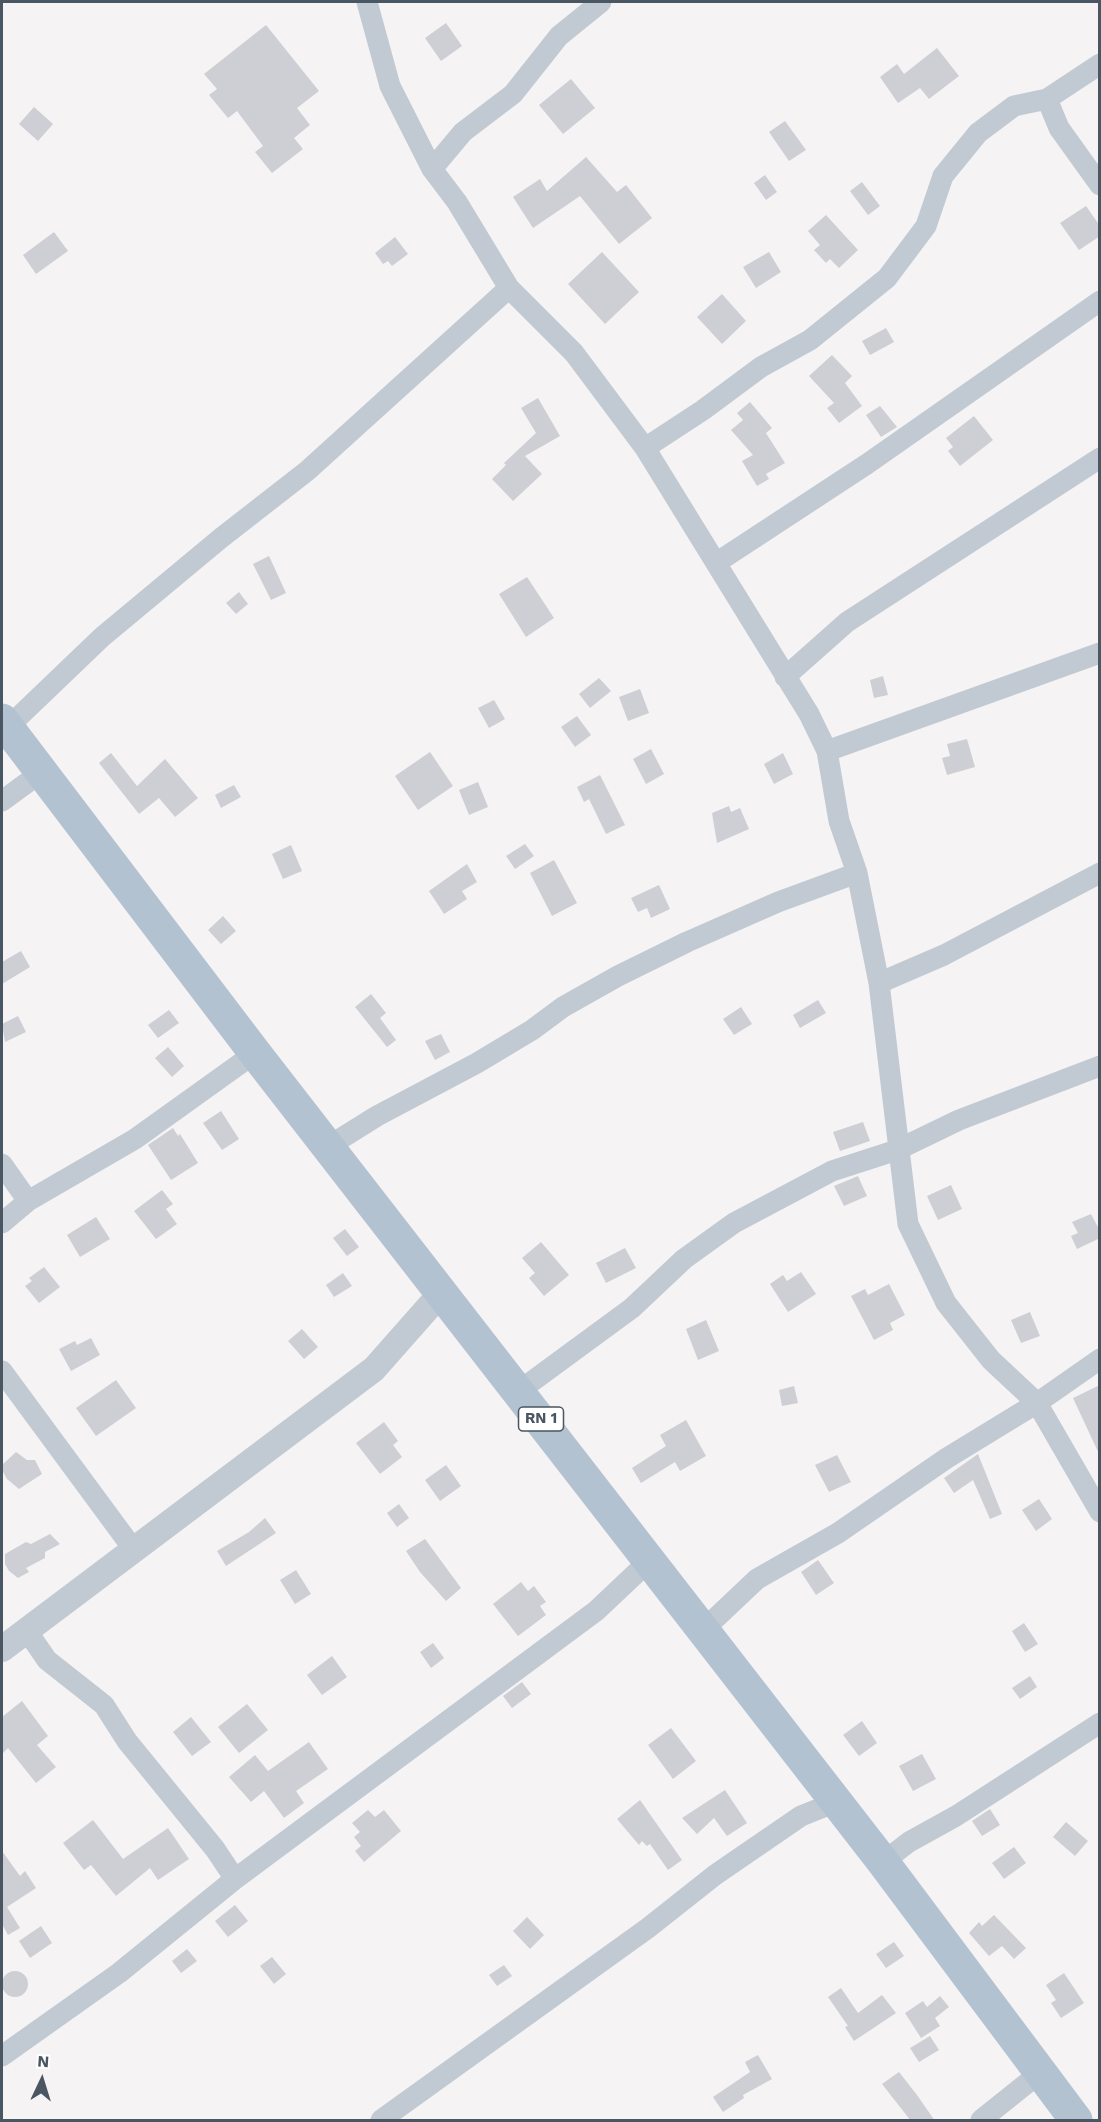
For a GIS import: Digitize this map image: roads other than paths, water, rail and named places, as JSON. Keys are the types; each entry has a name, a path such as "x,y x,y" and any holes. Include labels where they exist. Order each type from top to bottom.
{"main road":[{"name":"RN 1","path":"4,724 43,771 255,1053 519,1390 702,1631 883,1862 1076,2121"}],"street":[{"path":"367,2 390,86 432,169 457,201 509,288 574,353 645,448 808,714 827,751 838,820 857,873 879,983 897,1150 908,1224 946,1303 991,1360 1038,1402 1100,1512"},
{"path":"432,169 463,132 513,94 559,36 601,2"},
{"path":"645,448 761,367 810,340 887,278 926,226 943,176 978,133 1014,106 1047,99 1100,64"},
{"path":"1047,99 1059,128 1100,185"},
{"path":"4,724 102,637 221,538 307,471 509,288"},
{"path":"716,563 867,464 1100,301"},
{"path":"785,677 847,622 1100,458"},
{"path":"827,751 1100,653"},
{"path":"2,801 43,771"},
{"path":"329,1146 376,1116 477,1063 532,1030 563,1007 618,976 728,924 857,873"},
{"path":"879,983 944,955 1100,873"},
{"path":"2,1223 28,1201 135,1139 255,1053"},
{"path":"519,1390 632,1308 684,1258 734,1223 832,1171 897,1150 959,1120 1100,1066"},
{"path":"2,1164 28,1201"},
{"path":"2,1648 374,1369 441,1292"},
{"path":"702,1631 757,1579 838,1533 947,1458 1038,1402 1100,1359"},
{"path":"2,1371 134,1550"},
{"path":"2,2056 119,1973 235,1879 596,1611 649,1561"},
{"path":"27,1631 47,1660 104,1705 127,1741 216,1849 235,1879"},
{"path":"883,1862 909,1842 956,1815 1100,1723"},
{"path":"381,2121 648,1928 715,1875 801,1816 836,1802"},
{"path":"981,2121 1041,2072"}]}
